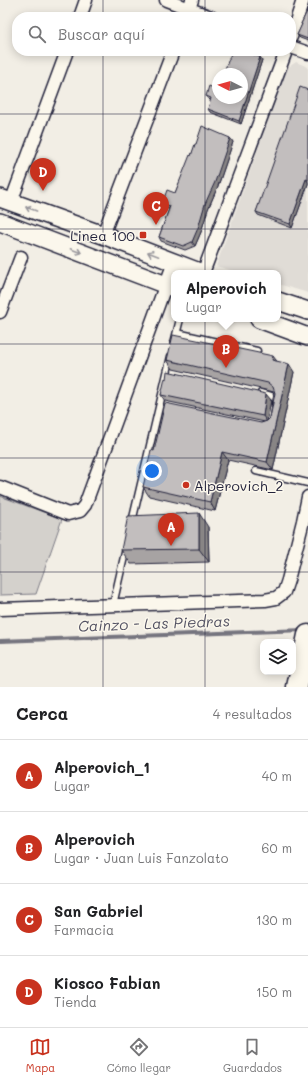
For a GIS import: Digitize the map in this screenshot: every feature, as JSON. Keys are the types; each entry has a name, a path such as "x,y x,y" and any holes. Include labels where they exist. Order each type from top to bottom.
{"main road":[{"path":"297,687 306,644"}],"street":[{"path":"82,12 86,0"},
{"path":"166,0 189,9"},
{"path":"296,22 303,0"},
{"path":"296,49 308,53"},
{"path":"65,56 6,200 194,270"},
{"path":"103,235 171,56"},
{"path":"203,270 284,56"},
{"path":"0,222 170,287 85,505 80,512 68,514 0,487"},
{"path":"0,312 21,257"},
{"path":"173,270 174,262"},
{"path":"281,301 308,311"},
{"path":"267,322 308,337"},
{"path":"0,609 265,600 276,598 284,592 288,580 308,497"}],"lane":[{"path":"131,528 179,322"},
{"path":"177,333 257,351"},
{"path":"167,372 175,374"},
{"path":"258,393 273,396 276,400 275,406"},
{"path":"160,405 168,407"},
{"path":"256,471 308,483"},
{"path":"113,605 127,544"}],"shaded area":[{"path":"296,62 308,67 308,293 281,285 281,270 230,270 216,266 287,68"},
{"path":"0,496 62,519 36,594 0,595"}],"building":[{"path":"308,9 308,39 297,35"},
{"path":"230,56 260,57 248,94 248,68 225,68"},
{"path":"209,86 212,87 212,104 245,104 239,121 208,109 211,98 206,96"},
{"path":"300,87 308,90 308,180 306,179 290,224 256,212"},
{"path":"202,126 230,138 192,242 183,246 159,237 170,206 162,204 167,190 175,193"},
{"path":"173,335 273,356 272,360 289,364 267,462 222,452 210,502 143,487 151,450 154,451 165,403 261,423 270,418 275,393 273,387 268,383 167,360"},
{"path":"167,371 266,394 263,416 161,395"},
{"path":"199,513 199,549 121,550 128,516"}],"waterway":[{"name":"Cainzo - Las Piedras","path":"0,641 305,630"}],"place":[{"name":"Kiosco Fabian","path":"43,191"},
{"name":"San Gabriel","path":"156,225"},
{"name":"Linea 100","path":"143,235"},
{"name":"Alperovich","path":"226,368"},
{"name":"Alperovich_2","path":"186,485"},
{"name":"Alperovich_1","path":"171,546"}]}
